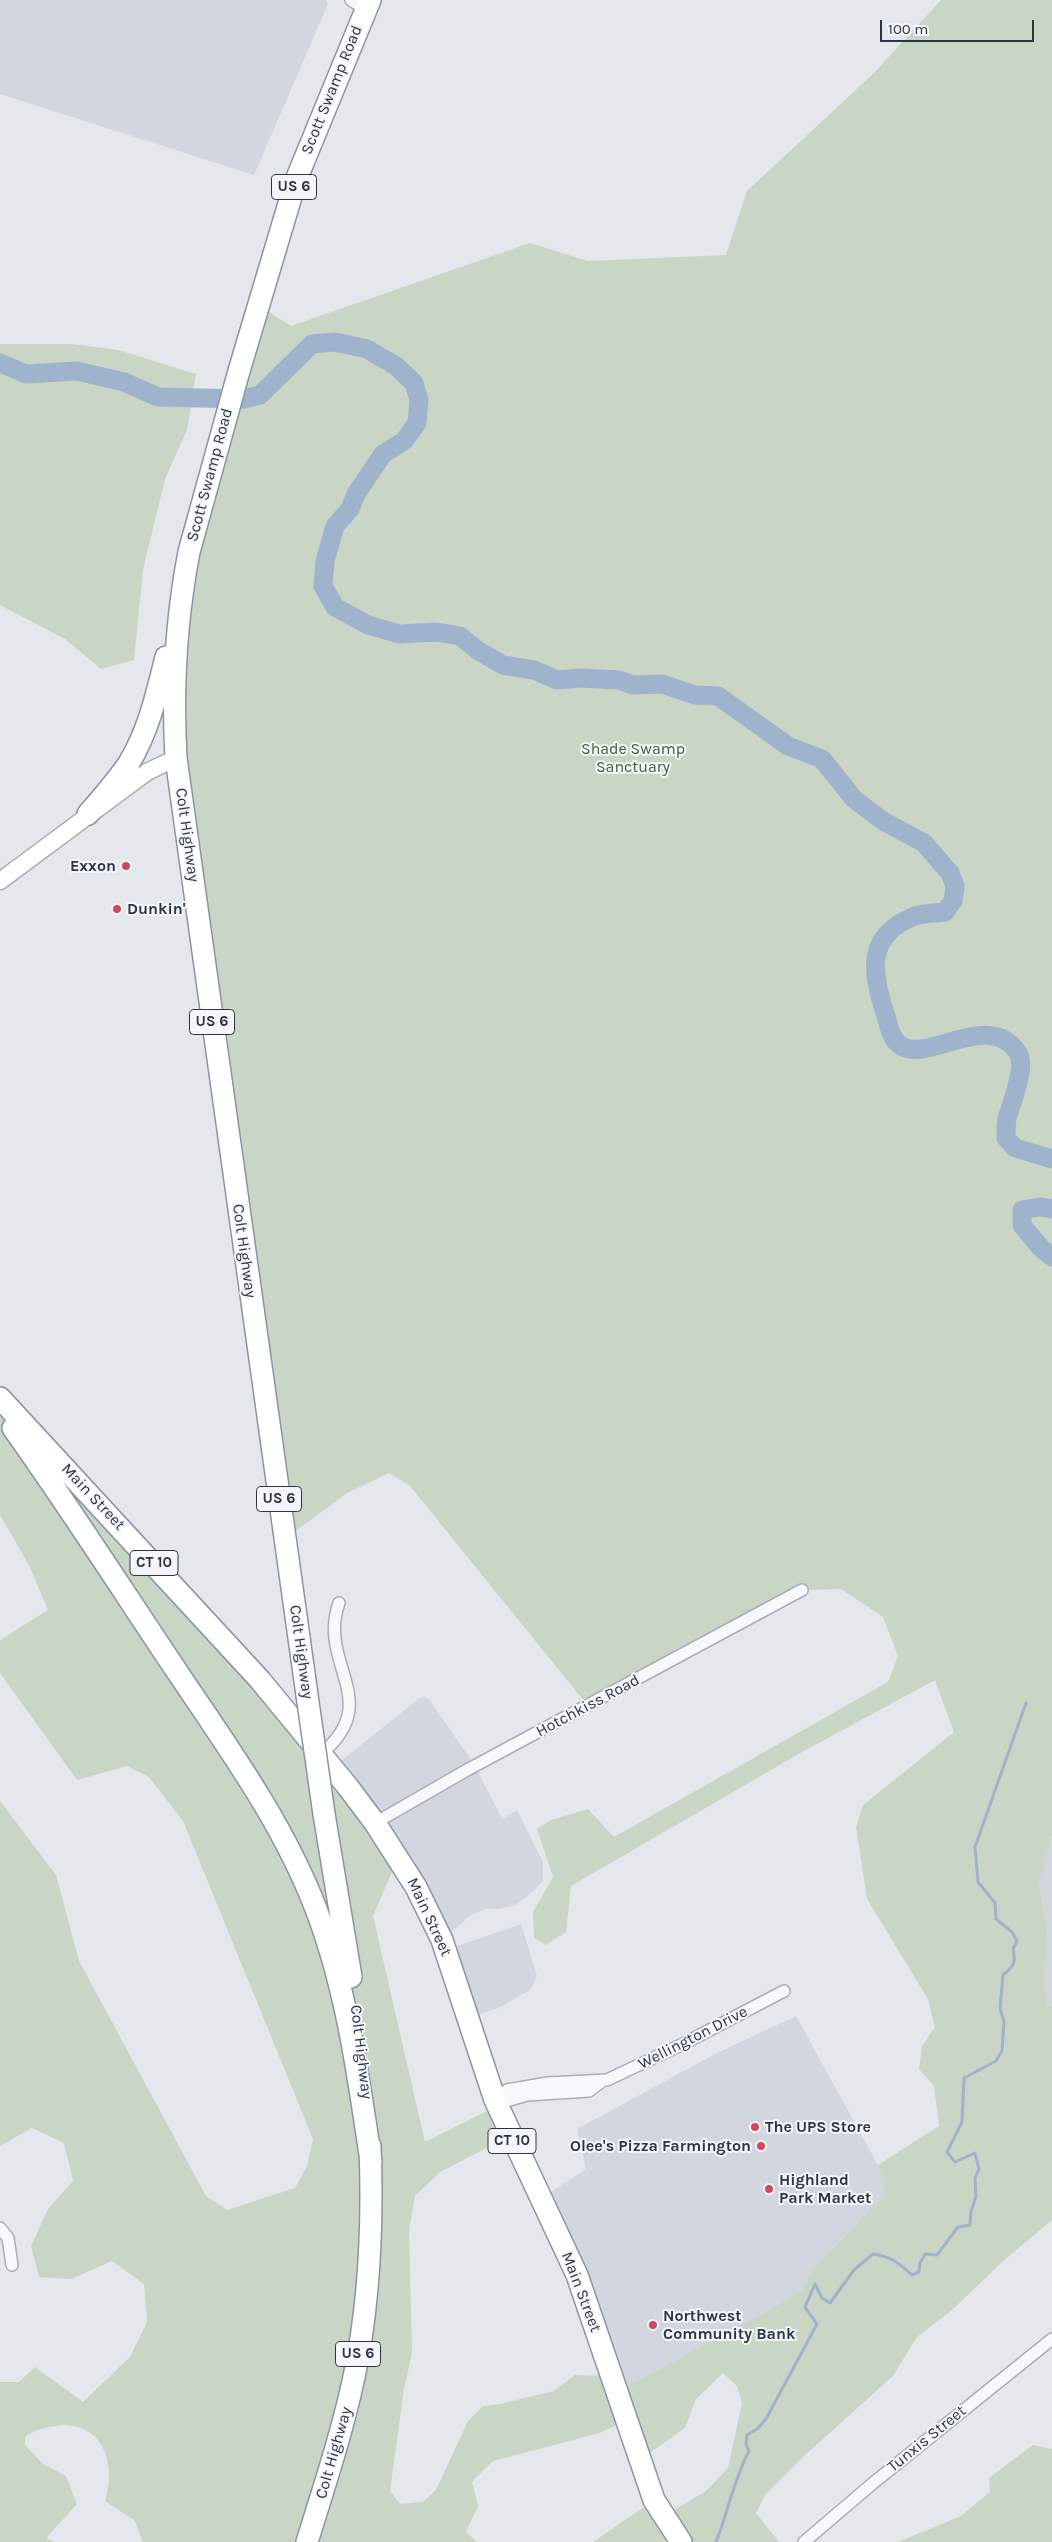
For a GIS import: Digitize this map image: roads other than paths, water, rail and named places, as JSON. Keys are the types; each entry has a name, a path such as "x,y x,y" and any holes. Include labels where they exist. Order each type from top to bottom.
{"highway":[{"name":"Scott Swamp Road","path":"176,758 174,665 182,591 198,516 296,180 362,3"},
{"path":"88,814 130,762 148,724 182,591"},
{"name":"Colt Highway","path":"176,758 324,1814 363,2049 371,2160 371,2242 360,2341 346,2413 307,2542"},
{"name":"Main Street","path":"0,1398 222,1636 321,1754 375,1824 416,1887 442,1940 494,2100 576,2274 654,2500 680,2542"},
{"path":"0,1409 258,1793 286,1841 316,1908 334,1962 353,2045 371,2160"}],"main road":[{"path":"0,881 147,772 176,758"}],"street":[{"name":"Hotchkiss Road","path":"375,1824 467,1770 802,1590"},
{"path":"321,1754 336,1741 349,1719 348,1692 334,1636 335,1614 339,1603"},
{"name":"Wellington Drive","path":"494,2100 507,2090 548,2083 601,2082 683,2044 784,1991"},
{"path":"0,2228 8,2238 12,2265"},
{"name":"Tunxis Street","path":"804,2542 872,2484 1052,2339"}],"waterway":[{"path":"0,363 26,374 77,371 124,382 158,397 244,399 260,395 312,344 335,342 367,349 396,366 414,383 419,400 417,423 404,441 383,454 356,494 350,509 335,526 325,561 323,586 335,607 368,625 399,634 436,632 460,636 477,650 503,665 534,670 557,680 581,678 619,680 633,685 662,684 695,695 718,696 788,746 822,759 854,799 883,821 924,843 950,873 955,886 953,901 945,912 915,916 899,924 888,933 880,944 876,956 877,983 894,1039 901,1046 913,1049 927,1048 976,1036 992,1036 1006,1041 1018,1053 1021,1067 1007,1119 1006,1138 1015,1148 1052,1159"},
{"path":"1052,1209 1040,1207 1022,1210 1022,1225 1040,1247 1052,1257"},
{"path":"716,2542 739,2473 749,2451 746,2444 747,2435 757,2429 766,2419 817,2324 805,2307 815,2284 822,2298 830,2303 854,2270 873,2254 884,2256 894,2261 912,2275 919,2272 920,2263 925,2254 937,2255 958,2227 970,2225 971,2212 976,2197 975,2178 979,2169 975,2153 955,2162 947,2152 962,2122 964,2078 996,2061 1002,2051 1004,2022 1000,2008 1003,1975 1013,1964 1013,1949 1017,1941 1012,1932 996,1919 995,1903 978,1882 975,1847 1026,1703"}],"place":[{"name":"Exxon","path":"126,866"},
{"name":"Dunkin'","path":"117,909"},
{"name":"The UPS Store","path":"755,2127"},
{"name":"Olee's Pizza Farmington","path":"761,2146"},
{"name":"Highland Park Market","path":"769,2189"},
{"name":"Northwest Community Bank","path":"653,2325"}],"park label":[{"name":"Shade Swamp Sanctuary","path":"633,758"}]}
